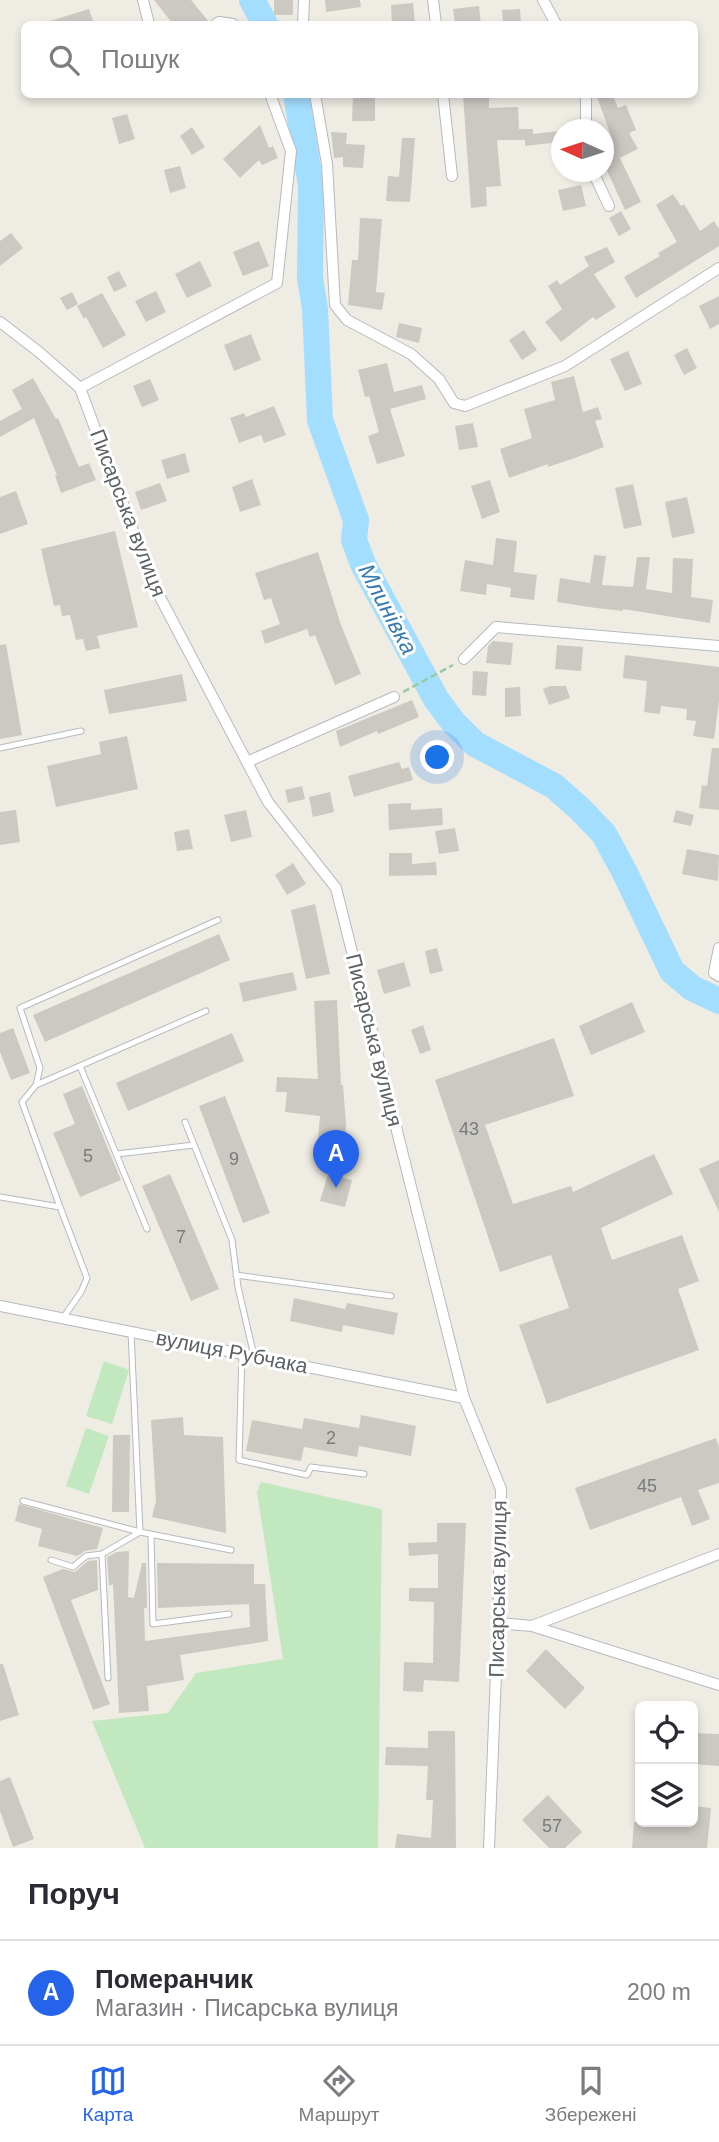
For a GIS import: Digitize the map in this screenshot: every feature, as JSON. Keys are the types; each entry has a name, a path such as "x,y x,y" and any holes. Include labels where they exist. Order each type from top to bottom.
{"street":[{"path":"143,0 148,21"},
{"path":"303,21 304,0"},
{"path":"433,0 436,21"},
{"path":"543,0 554,21"},
{"path":"80,388 277,283 291,151 271,98"},
{"path":"316,98 327,164 335,304 347,320 411,355 439,379 454,403 465,406 565,366 719,268"},
{"path":"443,98 452,176"},
{"path":"586,98 586,119"},
{"path":"598,182 609,205"},
{"name":"Писарська вулиця","path":"0,322 80,388 152,582 268,802 336,888 464,1398 501,1489 489,1848"},
{"path":"464,659 496,627 719,646"},
{"path":"247,762 394,696"},
{"path":"717,974 719,947"},
{"name":"вулиця Рубчака","path":"0,1306 464,1398"},
{"path":"532,1626 719,1554"},
{"path":"498,1623 532,1626 719,1685"}],"lane":[{"path":"0,748 81,731"},
{"path":"63,1318 87,1278 22,1102 36,1085 40,1068 20,1008 218,920"},
{"path":"36,1085 206,1012"},
{"path":"80,1066 147,1229"},
{"path":"185,1122 232,1240 236,1275 254,1356"},
{"path":"117,1154 194,1145"},
{"path":"0,1197 60,1207"},
{"path":"236,1275 391,1296"},
{"path":"131,1332 140,1532"},
{"path":"242,1354 239,1460 307,1475 311,1467 364,1474"},
{"path":"23,1501 140,1532 231,1550"},
{"path":"51,1560 73,1567 86,1556 102,1554 140,1532"},
{"path":"151,1534 153,1623 229,1615"},
{"path":"102,1554 108,1678"}],"path":[{"path":"394,696 464,659"}],"green space":[{"path":"104,1361 129,1370 112,1424 86,1416"},
{"path":"86,1428 109,1436 89,1494 66,1486"},
{"path":"261,1482 382,1509 378,1848 145,1848 92,1721 168,1713 196,1673 283,1659 257,1492"}],"building":[{"path":"154,0 191,0 208,21 171,21"},
{"path":"274,0 293,0 293,15 274,15"},
{"path":"325,0 360,0 361,7 326,12"},
{"path":"413,3 415,21 392,21 391,5"},
{"path":"479,6 481,21 455,21 453,9"},
{"path":"89,9 93,21 50,21"},
{"path":"520,9 521,21 503,21 502,10"},
{"path":"353,98 375,98 375,121 352,121"},
{"path":"463,98 489,98 489,108 518,107 519,129 533,129 533,134 551,132 551,143 525,146 525,140 497,140 501,186 486,187 487,206 471,208"},
{"path":"597,98 614,98 618,108 626,105 636,130 629,133 638,149 620,158 641,202 625,210 612,182 614,119 605,119"},
{"path":"127,114 135,139 119,144 112,118"},
{"path":"260,125 269,148 273,146 278,158 262,165 259,160 240,178 223,159"},
{"path":"192,127 205,147 192,155 180,136"},
{"path":"331,132 347,133 346,144 365,145 363,168 343,167 343,157 334,158"},
{"path":"402,138 415,138 410,202 386,201 388,176 399,177"},
{"path":"180,166 186,188 170,193 164,170"},
{"path":"581,185 586,206 563,211 558,190"},
{"path":"673,194 681,206 684,204 700,231 714,221 719,229 719,246 636,298 624,277 660,256 658,253 677,242 656,205"},
{"path":"621,211 631,229 619,236 609,218"},
{"path":"360,218 382,219 376,292 385,293 382,310 348,305 352,260 358,260"},
{"path":"11,233 23,248 0,266 0,241"},
{"path":"259,241 269,266 243,276 233,252"},
{"path":"607,247 615,262 594,274 616,307 596,320 593,317 561,342 545,322 562,309 548,286 557,280 560,285 589,266 584,257"},
{"path":"200,261 212,286 187,298 175,274"},
{"path":"119,271 127,286 114,292 107,277"},
{"path":"156,291 166,312 146,322 135,301"},
{"path":"72,292 78,304 67,310 60,298"},
{"path":"102,293 126,335 103,348 77,306"},
{"path":"719,296 719,324 710,329 699,306"},
{"path":"399,323 422,328 419,343 396,337"},
{"path":"524,330 537,350 522,360 509,340"},
{"path":"251,334 261,360 234,371 224,345"},
{"path":"687,348 697,368 684,375 674,355"},
{"path":"628,351 642,384 625,391 610,359"},
{"path":"387,363 394,392 422,385 426,399 390,409 405,456 377,464 368,436 379,432 358,370"},
{"path":"574,376 583,412 598,407 602,419 595,421 604,447 509,478 500,449 532,438 524,409 555,400 551,382"},
{"path":"33,378 56,419 58,418 79,467 89,463 96,480 61,493 55,476 57,475 34,418 0,437 0,421 22,409 12,390"},
{"path":"150,379 159,400 142,407 133,386"},
{"path":"274,406 286,435 264,443 261,435 239,443 230,418 244,413 246,417"},
{"path":"473,423 478,447 459,450 455,426"},
{"path":"185,453 190,472 167,479 161,460"},
{"path":"252,479 261,505 240,512 232,487"},
{"path":"490,480 500,512 482,519 471,486"},
{"path":"160,483 167,501 141,510 135,492"},
{"path":"633,484 642,525 624,529 615,488"},
{"path":"16,491 28,524 0,534 0,497"},
{"path":"687,497 695,533 672,538 665,502"},
{"path":"115,531 138,627 97,636 100,648 86,651 83,639 76,640 70,615 62,616 60,605 54,606 41,549"},
{"path":"496,538 517,541 514,572 537,575 534,600 510,597 511,588 487,584 486,595 460,591 465,560 493,565"},
{"path":"318,552 341,625 361,674 335,685 315,635 310,637 307,629 265,644 261,631 280,624 271,598 264,600 255,573"},
{"path":"594,555 606,556 602,585 633,587 637,557 650,557 646,589 672,593 673,558 693,559 691,597 713,600 710,623 557,602 560,578 590,583"},
{"path":"493,641 513,643 511,665 486,663 488,646"},
{"path":"6,644 22,735 0,739 0,645"},
{"path":"557,645 583,647 581,671 555,669"},
{"path":"625,655 719,667 719,701 714,739 693,736 696,721 686,720 687,709 661,706 660,714 644,712 647,681 623,678"},
{"path":"473,671 488,672 486,696 472,695"},
{"path":"182,674 187,701 109,714 104,690"},
{"path":"566,686 570,698 549,705 543,689"},
{"path":"520,687 521,716 505,717 505,688"},
{"path":"412,700 419,717 340,747 336,731"},
{"path":"127,736 138,789 56,807 47,766 101,754 99,742"},
{"path":"712,748 719,748 719,810 699,808 702,785 707,786"},
{"path":"399,762 402,769 409,767 413,780 354,797 348,776"},
{"path":"302,786 305,799 288,803 285,790"},
{"path":"330,792 334,812 313,817 309,797"},
{"path":"411,803 411,810 442,808 443,825 389,830 388,804"},
{"path":"16,810 20,842 0,845 0,812"},
{"path":"246,810 252,837 231,842 224,815"},
{"path":"676,810 694,815 691,826 673,822"},
{"path":"455,828 459,851 439,854 435,831"},
{"path":"189,829 193,849 177,851 174,832"},
{"path":"687,849 719,855 718,881 682,874"},
{"path":"389,853 412,853 412,864 436,862 437,875 389,876"},
{"path":"293,863 306,884 287,895 275,875"},
{"path":"315,904 330,974 306,979 291,910"},
{"path":"219,934 230,960 45,1042 33,1015"},
{"path":"437,948 443,971 430,974 425,951"},
{"path":"404,962 411,986 384,994 377,970"},
{"path":"293,972 297,990 243,1002 239,983"},
{"path":"337,1000 341,1085 346,1125 344,1153 317,1151 320,1116 285,1112 287,1092 276,1092 277,1077 318,1079 314,1001"},
{"path":"632,1002 645,1032 591,1055 579,1026"},
{"path":"423,1025 431,1050 420,1054 411,1030"},
{"path":"13,1028 30,1073 11,1080 0,1052 0,1033"},
{"path":"232,1033 244,1061 128,1111 116,1083"},
{"path":"554,1038 574,1096 485,1125 513,1204 571,1186 573,1192 654,1154 673,1194 601,1228 612,1260 682,1235 699,1281 678,1289 699,1350 547,1404 519,1325 569,1308 551,1255 500,1272 435,1080"},
{"path":"82,1086 121,1180 80,1197 53,1133 75,1124 63,1094"},
{"path":"225,1096 270,1213 243,1223 199,1106"},
{"path":"719,1160 719,1212 699,1169"},
{"path":"170,1174 219,1289 191,1301 142,1186"},
{"path":"328,1174 352,1180 345,1207 320,1201"},
{"path":"294,1298 345,1309 347,1303 398,1313 394,1335 343,1325 342,1332 290,1321"},
{"path":"361,1415 416,1426 411,1456 359,1446 357,1457 304,1447 301,1461 246,1451 252,1420 302,1429 304,1418 359,1428"},
{"path":"183,1417 184,1435 223,1437 226,1533 152,1517 156,1501 151,1420"},
{"path":"113,1435 130,1435 129,1512 112,1512"},
{"path":"716,1438 719,1447 719,1483 698,1490 710,1519 692,1526 681,1497 590,1530 575,1488"},
{"path":"19,1504 103,1528 97,1549 77,1556 38,1546 42,1529 15,1521"},
{"path":"437,1523 466,1523 459,1682 424,1680 423,1692 403,1691 404,1662 433,1663 434,1602 409,1601 409,1588 438,1588 438,1554 409,1556 408,1543 437,1542"},
{"path":"129,1551 128,1597 134,1598 142,1563 146,1563 145,1641 250,1627 249,1604 158,1608 157,1563 254,1564 254,1584 265,1584 268,1641 180,1655 184,1680 147,1686 149,1711 119,1713 113,1584 109,1586 107,1557 117,1552"},
{"path":"97,1560 98,1590 71,1600 110,1704 93,1710 43,1577 63,1569 75,1572 88,1561"},
{"path":"546,1649 585,1688 565,1709 526,1671"},
{"path":"0,1664 3,1664 19,1715 0,1721"},
{"path":"428,1731 455,1731 456,1848 395,1848 397,1834 431,1838 433,1800 426,1800 428,1766 385,1765 386,1747 428,1748"},
{"path":"698,1733 719,1734 719,1766 698,1764"},
{"path":"10,1777 34,1839 13,1847 0,1811 0,1781"},
{"path":"548,1795 582,1832 565,1848 549,1848 522,1820"},
{"path":"698,1807 711,1808 707,1848 632,1848 634,1822 635,1827 698,1827"}],"waterway":[{"name":"Млинівка","path":"252,0 263,21"},
{"name":"Млинівка","path":"297,98 311,186 310,278 315,309 320,420 356,520 354,540 363,564 436,699 453,722 475,744 554,786 604,834 672,971 692,988 719,1001"}],"place":[{"name":"Померанчик","path":"336,1188"}]}
